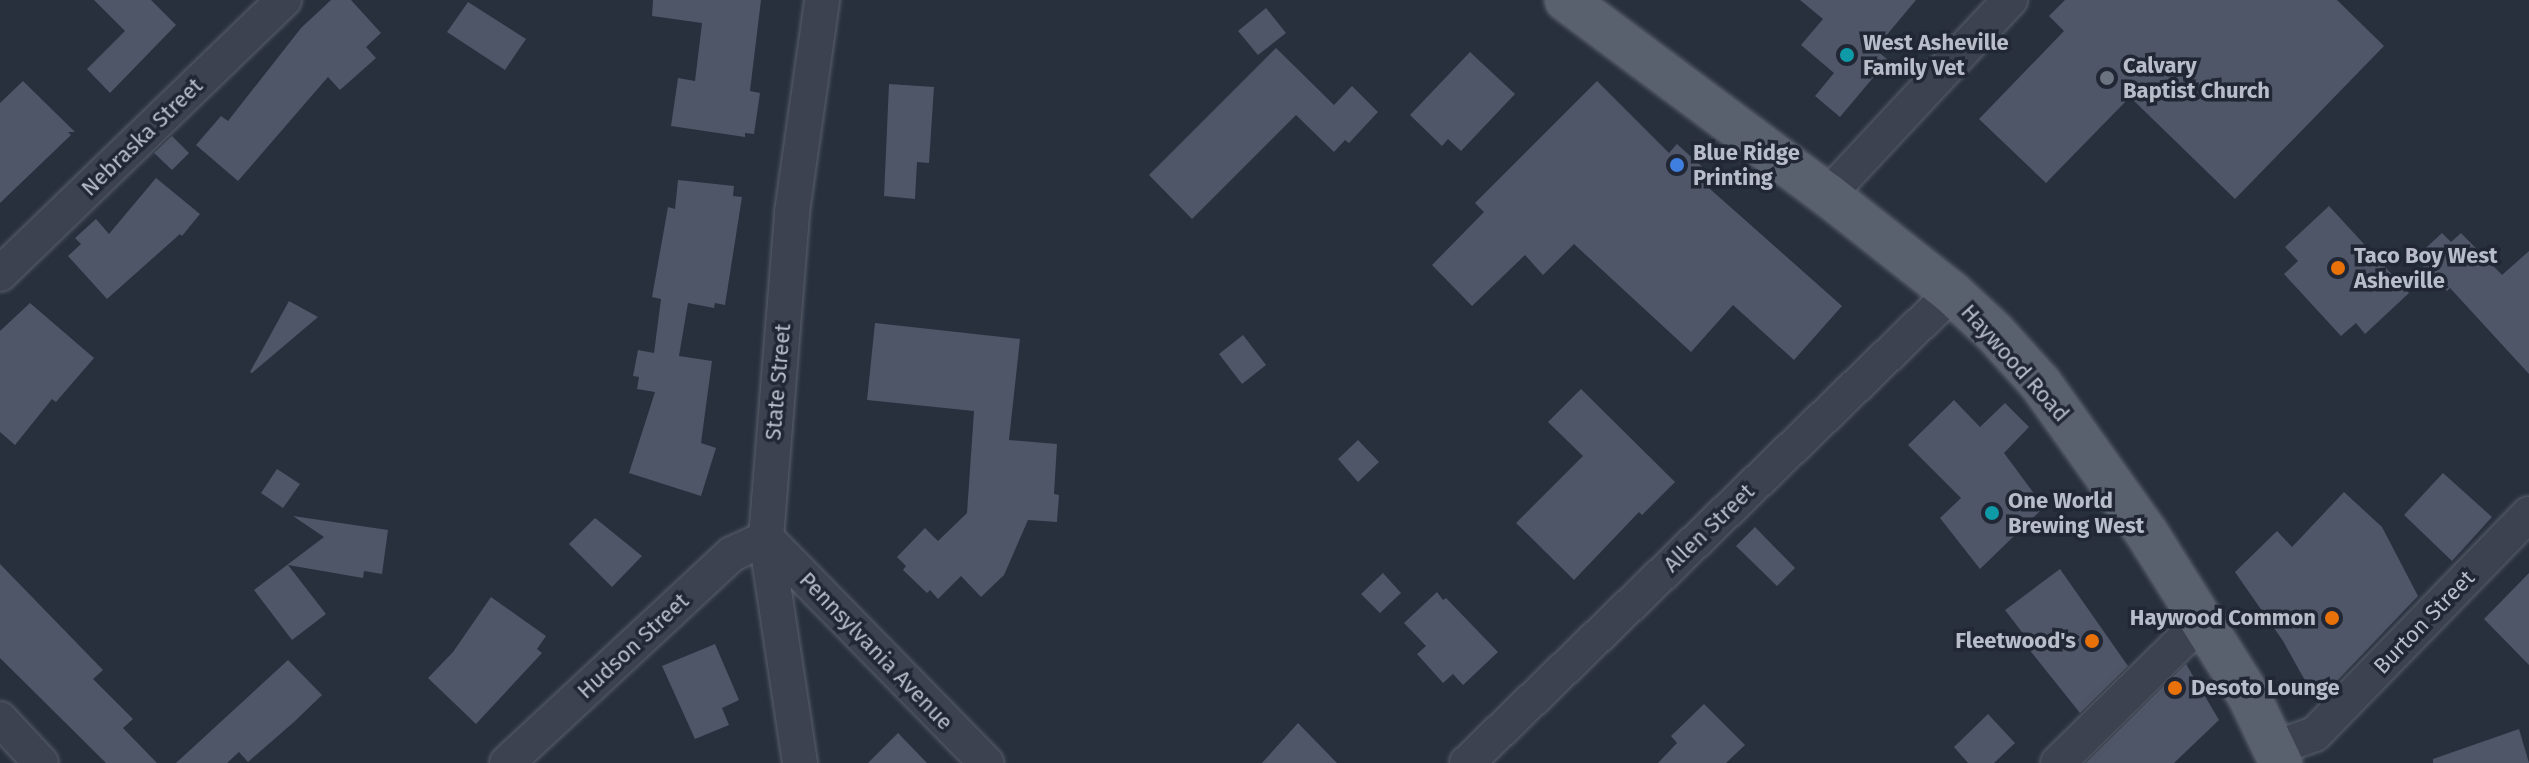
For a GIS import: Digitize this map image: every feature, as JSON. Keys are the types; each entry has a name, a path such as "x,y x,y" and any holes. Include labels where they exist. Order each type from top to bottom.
{"main road":[{"name":"Haywood Road","path":"1566,0 1828,195 1952,293 1994,332 2040,383 2204,619 2278,755"}],"street":[{"name":"Nebraska Street","path":"0,274 284,0"},
{"name":"State Street","path":"800,763 766,538 792,212 822,0"},
{"path":"1828,195 2010,0"},
{"name":"Allen Street","path":"1467,763 1952,293"},
{"name":"Burton Street","path":"2278,755 2315,734 2529,514"},
{"name":"Hudson Street","path":"507,763 732,554 766,538"},
{"name":"Pennsylvania Avenue","path":"766,538 986,763"},
{"path":"2058,763 2204,619"},
{"path":"0,719 41,763"}],"building":[{"path":"94,0 151,0 176,25 110,93 87,69 125,31"},
{"path":"331,0 351,0 381,33 366,47 376,58 340,90 328,77 238,181 196,145 221,116 228,121 301,28"},
{"path":"653,0 761,0 750,91 760,93 754,134 745,133 745,137 671,126 678,78 695,81 702,23 652,16"},
{"name":"West Asheville Family Vet","path":"1800,0 1916,0 1875,49 1888,60 1840,117 1815,96 1834,73 1801,45 1823,19"},
{"path":"2065,0 2337,0 2384,46 2235,199 2130,97 2046,183 1979,119 2064,31 2049,16"},
{"path":"468,2 526,39 505,70 447,32"},
{"path":"1266,8 1286,33 1258,55 1238,31"},
{"path":"1276,48 1334,105 1352,86 1378,112 1349,143 1345,140 1334,152 1296,115 1192,219 1149,175"},
{"path":"1470,52 1515,94 1461,151 1448,139 1442,146 1410,115"},
{"path":"23,81 75,132 68,132 71,135 0,203 0,103"},
{"path":"1597,81 1669,153 1677,144 1708,172 1701,181 1842,306 1794,360 1733,305 1691,352 1574,244 1543,275 1525,255 1472,306 1432,265 1484,212 1475,203"},
{"path":"889,84 934,87 929,163 917,162 915,199 884,196"},
{"path":"172,136 189,153 172,170 154,153"},
{"path":"156,178 200,214 182,236 180,234 107,299 68,256 81,244 75,238 96,219 109,234"},
{"path":"678,180 734,186 733,196 742,197 725,305 715,303 714,308 688,303 679,356 712,361 701,443 716,448 701,496 629,473 655,392 637,389 639,377 633,376 638,350 654,353 661,299 652,297 668,207 675,209"},
{"name":"Taco Boy West Asheville","path":"2329,206 2409,293 2365,334 2356,323 2341,336 2284,274 2298,261 2285,247"},
{"path":"2442,233 2451,242 2461,233 2502,275 2529,251 2529,374 2450,288 2447,291 2415,258"},
{"path":"289,301 318,317 250,372"},
{"path":"30,303 94,358 56,402 52,399 15,445 0,432 0,331"},
{"path":"875,323 1020,339 1009,440 1057,444 1054,494 1059,495 1057,522 1028,520 1004,575 981,597 961,576 938,599 903,570 906,566 897,557 925,528 938,541 967,513 974,411 867,400"},
{"path":"1243,335 1266,365 1242,384 1219,354"},
{"path":"1581,389 1675,482 1642,515 1639,512 1574,580 1516,523 1583,456 1548,422"},
{"path":"1954,400 1980,427 2005,403 2029,427 2004,453 2044,507 1980,569 1940,518 1961,498 1908,445"},
{"path":"1358,440 1379,462 1358,482 1338,459"},
{"path":"277,469 300,484 283,508 261,493"},
{"path":"2443,473 2492,517 2452,561 2404,515"},
{"name":"Haywood Common","path":"2344,492 2382,527 2418,596 2317,702 2283,641 2235,572 2277,531 2292,547"},
{"path":"293,516 388,530 382,574 364,571 363,578 288,565 326,614 292,640 254,590 324,537"},
{"path":"595,518 642,556 612,587 569,544"},
{"path":"1755,527 1795,568 1777,586 1736,546"},
{"path":"0,564 103,670 93,679 133,719 123,728 157,763 106,763 0,658"},
{"path":"2060,569 2128,666 2080,713 2024,643 2028,640 2005,610"},
{"path":"1383,573 1401,593 1380,613 1361,594"},
{"path":"2529,573 2529,665 2484,619"},
{"path":"1437,592 1498,652 1463,685 1453,674 1443,683 1417,654 1426,646 1404,623"},
{"path":"491,597 546,636 537,649 542,653 476,724 428,678 453,652"},
{"path":"715,644 739,700 722,708 729,725 695,739 662,666"},
{"path":"288,660 322,695 294,722 248,762 239,752 227,763 176,763"},
{"name":"Desoto Lounge","path":"2186,664 2219,720 2174,763 2086,763"},
{"path":"1704,704 1745,745 1726,763 1658,763 1677,743 1671,736"},
{"path":"1988,714 2015,743 1994,763 1968,763 1954,747"},
{"path":"1298,723 1337,763 1262,763"},
{"path":"2519,729 2529,763 2433,763 2433,759"},
{"path":"898,733 927,763 868,763"}],"place":[{"name":"West Asheville Family Vet","path":"1847,55"},
{"name":"Calvary Baptist Church","path":"2107,78"},
{"name":"Blue Ridge Printing","path":"1677,165"},
{"name":"Taco Boy West Asheville","path":"2338,268"},
{"name":"One World Brewing West","path":"1992,513"},
{"name":"Haywood Common","path":"2332,618"},
{"name":"Fleetwood's","path":"2092,641"},
{"name":"Desoto Lounge","path":"2175,688"}]}
